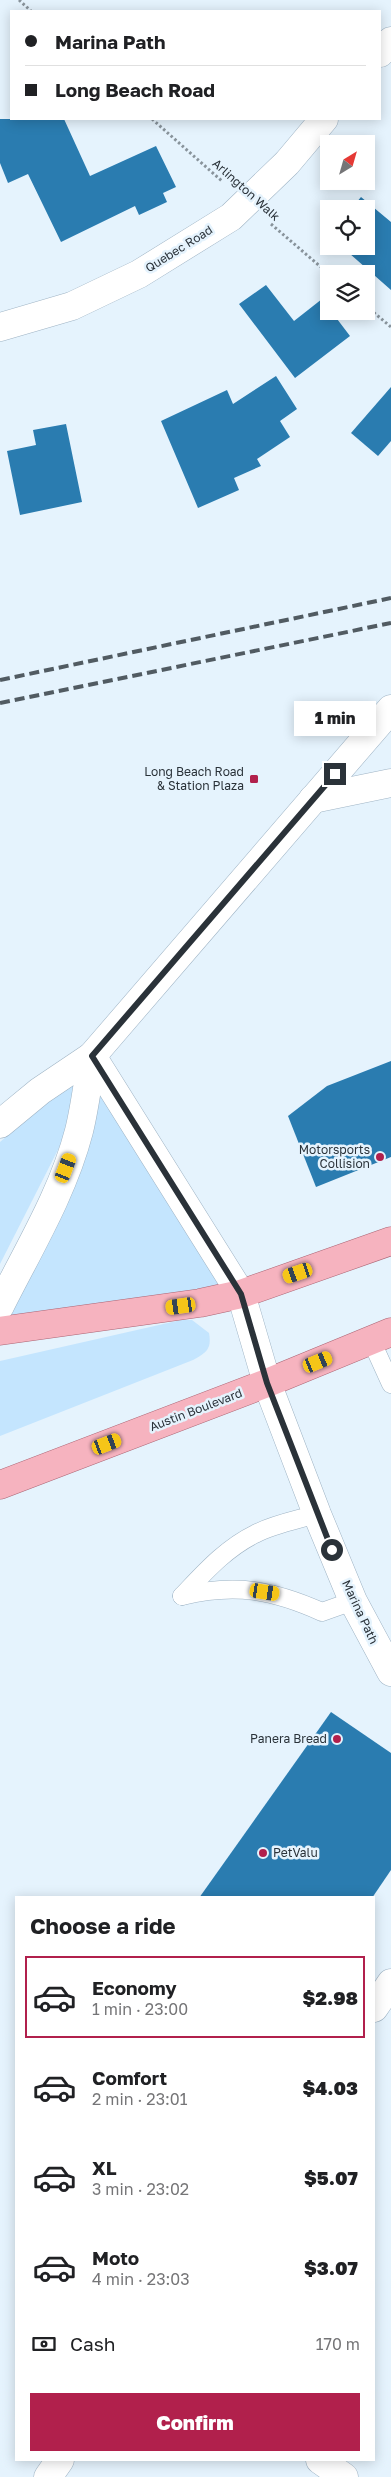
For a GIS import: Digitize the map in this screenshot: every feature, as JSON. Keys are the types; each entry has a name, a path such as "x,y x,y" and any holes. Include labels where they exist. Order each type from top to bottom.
{"main road":[{"path":"0,1331 200,1304 241,1294 391,1241"},
{"name":"Austin Boulevard","path":"0,1485 267,1383 381,1336"}],"street":[{"path":"381,52 391,40"},
{"name":"Quebec Road","path":"0,327 72,306 139,274 231,217 287,163 323,120"},
{"path":"0,1124 40,1091 92,1056 391,709"},
{"path":"313,799 391,783"},
{"path":"0,1306 60,1185 73,1152 85,1105 92,1056"},
{"name":"Marina Path","path":"92,1056 241,1294 267,1383 317,1514 353,1601 391,1672"},
{"path":"375,2007 391,1983"},
{"path":"48,2477 59,2461"},
{"path":"321,2461 344,2477"}],"lane":[{"path":"381,1336 391,1384"},
{"path":"317,1514 262,1531 248,1538 217,1560 182,1596 206,1590 253,1590 289,1597 322,1612 353,1601"}],"path":[{"path":"19,0 30,10"},
{"name":"Arlington Walk","path":"153,120 320,266"},
{"path":"375,314 391,327"}],"shaded area":[{"path":"78,1076 69,1128 0,1264 0,1142"},
{"path":"97,1082 224,1289 0,1321"},
{"path":"181,1320 192,1320 209,1333 209,1347 201,1355 193,1360 0,1436 0,1361"}],"building":[{"path":"0,119 64,120 90,176 156,146 176,187 163,193 167,202 139,215 135,206 61,242 28,174 8,183 0,163"},
{"path":"375,209 391,222 391,290 375,276 375,265 363,265 351,255 375,255"},
{"path":"266,285 294,321 320,301 320,320 338,320 350,336 295,378 239,304"},
{"path":"276,376 297,409 280,421 290,437 257,459 261,466 234,478 239,490 198,508 161,421 227,390 233,404"},
{"path":"391,387 391,441 378,456 351,433"},
{"path":"66,424 82,502 20,515 7,451 36,445 33,430"},
{"path":"391,1061 391,1157 316,1187 288,1116 327,1086"},
{"path":"331,1712 391,1753 391,1870 373,1896 200,1896"}],"railway":[{"path":"0,680 391,598"},
{"path":"0,703 391,623"}],"place":[{"name":"Long Beach Road & Station Plaza","path":"254,779"},
{"name":"Motorsports Collision","path":"380,1157"},
{"name":"Panera Bread","path":"337,1739"},
{"name":"PetValu","path":"263,1853"}],"route":[{"path":"332,1550 267,1383 241,1294 92,1056 335,774"}]}
